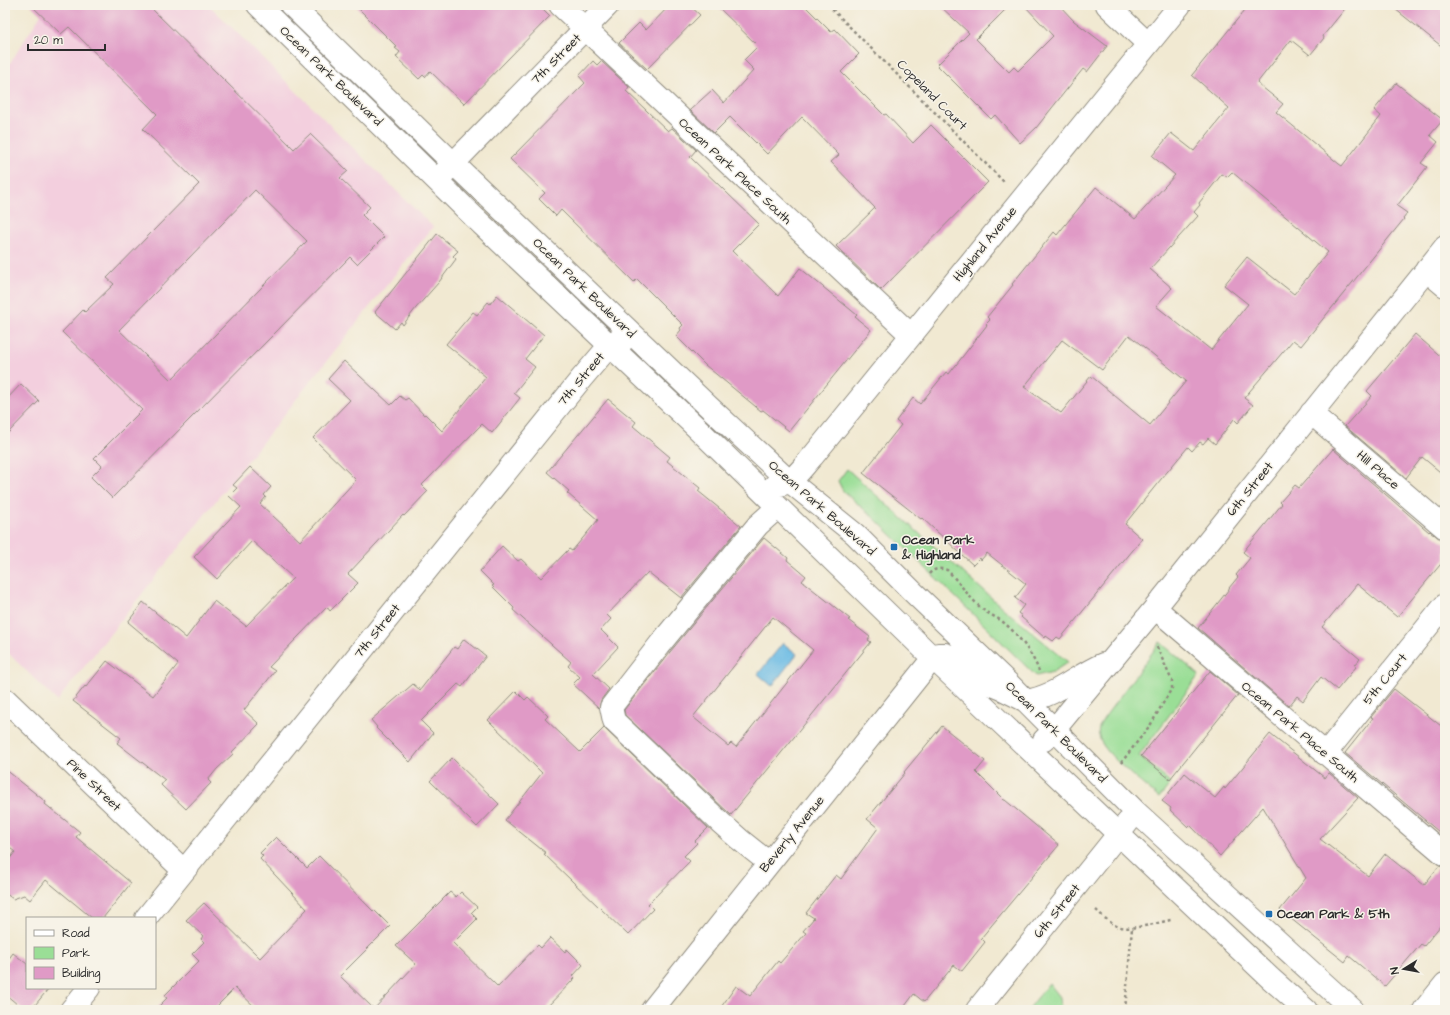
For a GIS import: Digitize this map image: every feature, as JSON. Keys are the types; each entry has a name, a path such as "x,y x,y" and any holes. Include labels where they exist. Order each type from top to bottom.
{"street":[{"name":"Ocean Park Boulevard","path":"258,5 437,181 697,428 1033,754 1270,978 1306,1010"},
{"name":"Ocean Park Boulevard","path":"291,5 454,164 709,407 790,481 855,534 1026,701 1136,812 1353,1010"},
{"name":"Ocean Park Place South","path":"560,5 911,335"},
{"name":"7th Street","path":"437,181 608,5"},
{"path":"1107,5 1148,44"},
{"name":"Highland Avenue","path":"790,481 813,456 1180,5"},
{"name":"6th Street","path":"983,705 998,709 1010,716 1034,740 1040,743 1047,738 1155,608 1445,247"},
{"path":"1426,270 1445,286"},
{"path":"610,345 618,340 627,344 636,351 672,388 709,407"},
{"name":"7th Street","path":"147,917 610,345"},
{"name":"Hill Place","path":"1311,413 1445,528"},
{"path":"697,428 721,439 770,485 781,486 790,481"},
{"path":"769,863 725,827 614,721 611,707 660,644 758,525 778,508"},
{"name":"5th Court","path":"1325,754 1445,605"},
{"name":"Ocean Park Place South","path":"1155,608 1445,855"},
{"path":"933,658 938,654 950,656 982,681 1026,701 1046,697 1091,669 1112,660"},
{"name":"Beverly Avenue","path":"652,1010 933,658"},
{"name":"Pine Street","path":"5,699 184,871"},
{"name":"6th Street","path":"977,1010 1136,812"},
{"path":"1424,1010 1445,984"},
{"path":"71,1010 88,989"}],"path":[{"name":"Copeland Court","path":"828,5 1021,199"},
{"path":"929,574 936,569 942,568 947,570 981,608 990,616 1003,622 1020,639 1035,661 1041,677"},
{"path":"1119,766 1151,724 1172,688 1172,681 1155,643"},
{"path":"1096,910 1106,919 1119,926 1132,928 1171,920"},
{"path":"1125,1010 1132,928"}],"shaded area":[{"path":"47,5 209,5 433,227 57,701 5,650 5,71"}],"green space":[{"path":"847,469 1004,609 1068,662 1053,672 1036,676 874,518 843,491 838,481"},
{"path":"1160,642 1199,675 1139,756 1171,783 1159,798 1116,760 1102,743 1098,731 1104,718"},
{"path":"1049,983 1060,997 1061,1010 1028,1010"}],"water":[{"path":"783,643 797,654 772,686 758,674"}],"building":[{"path":"31,5 148,5 294,149 310,134 348,171 340,178 370,207 362,215 384,237 357,264 350,257 112,498 91,477 102,466 94,458 142,410 62,332 83,310 85,312 114,284 107,278 199,184 143,129 157,114 69,27 61,34","holes":["255,190 307,241 171,380 119,330"]},
{"path":"355,5 539,5 550,16 464,104 430,71 425,77 423,75 419,79 396,57 400,52 395,48 397,47"},
{"path":"670,5 689,5 700,15 647,69 619,43 639,23 646,30"},
{"path":"716,5 804,5 831,32 835,29 859,54 841,72 884,115 886,114 913,143 931,125 988,182 881,290 836,246 875,208 831,162 839,155 802,117 767,154 730,117 714,133 690,110 712,90 724,103 754,70 744,60 758,46"},
{"path":"939,5 1010,5 976,39 1009,72 1014,67 1018,71 1053,36 1024,5 1059,5 1074,21 1107,46 1087,72 1083,69 1036,128 1020,143 995,115 991,119 937,65 969,33"},
{"path":"1249,5 1348,5 1310,55 1291,40 1257,83 1283,104 1276,112 1342,166 1381,116 1374,110 1396,83 1443,120 1430,135 1438,142 1421,163 1427,167 1397,206 1407,213 1403,218 1404,219 1301,346 1293,340 1244,398 1253,405 1238,423 1234,419 1215,444 1208,438 1203,444 1200,442 1192,451 1188,447 1157,484 1125,524 1142,539 1060,639 1057,637 1053,641 1046,636 1045,638 1018,613 1024,605 1015,598 1026,584 987,553 981,560 980,558 973,565 922,518 921,519 863,473 901,425 896,421 913,398 920,404 946,372 949,374 987,325 986,324 990,320 987,317 1013,285 1012,284 1054,232 1057,235 1096,187 1135,219 1175,175 1152,156 1171,133 1194,151 1229,108 1192,75","holes":["1232,172 1328,252 1294,294 1247,257 1224,285 1248,304 1211,350 1156,306 1172,288 1150,269 1198,216 1194,212 1200,205 1199,203 1222,174 1227,177","1129,335 1186,381 1150,425 1091,376 1061,413 1024,387 1062,340 1102,370"]},
{"path":"1390,5 1445,5 1445,49"},
{"path":"593,61 597,65 601,61 629,87 626,91 668,131 672,128 696,150 690,157 759,224 732,251 778,296 800,268 857,315 855,317 871,330 789,431 763,410 761,411 705,365 676,336 683,325 637,279 634,282 561,210 556,216 539,199 545,193 510,159 585,83 579,76"},
{"path":"437,234 458,251 453,256 456,259 403,325 401,322 395,329 375,312"},
{"path":"497,295 544,335 525,359 535,367 514,393 520,398 492,433 482,424 422,485 428,491 404,516 403,515 348,574 358,583 330,611 327,607 269,667 275,671 244,710 259,724 232,752 233,754 217,769 208,780 211,783 186,809 161,785 165,780 117,743 121,738 73,701 107,661 153,696 178,664 128,622 143,602 186,638 214,601 246,626 293,578 252,541 217,579 194,557 241,507 229,496 237,488 233,485 250,467 271,487 264,495 266,497 260,504 300,541 356,480 313,438 350,400 328,379 344,361 391,405 400,396 405,400 408,398 442,431 486,377 446,344 473,312 477,315 488,302 490,304"},
{"path":"1415,334 1445,360 1445,476 1422,457 1406,478 1345,426 1372,396 1367,391"},
{"path":"21,384 39,401 5,436 5,401"},
{"path":"608,399 636,422 633,426 670,457 667,461 700,488 698,491 741,526 681,598 648,572 607,615 611,619 601,630 618,647 593,674 609,689 601,700 599,708 573,684 580,677 568,666 571,662 513,610 514,608 492,586 494,585 480,571 502,546 518,561 521,559 541,578 569,549 572,551 598,520 567,493 569,491 547,472"},
{"path":"1333,449 1429,532 1430,531 1445,543 1445,559 1397,617 1357,584 1322,627 1360,659 1355,665 1356,667 1337,690 1321,677 1303,701 1297,696 1289,706 1198,628 1238,577 1236,575 1250,558 1243,552 1282,504 1280,502 1295,485 1299,488"},
{"path":"764,538 788,558 787,560 806,576 802,581 850,619 848,620 870,637 868,640 871,642 731,815 625,715 624,710","holes":["773,617 813,650 736,747 731,743 728,746 693,717"]},
{"path":"464,639 486,656 462,687 458,684 421,721 433,733 410,762 376,728 377,727 371,720 413,684 420,690 454,647 457,649"},
{"path":"1210,671 1238,695 1170,779 1141,756"},
{"path":"1394,689 1445,729 1445,837 1345,753 1373,718 1371,717"},
{"path":"516,691 525,700 528,697 548,716 545,719 580,752 604,728 708,828 695,841 697,843 684,856 690,861 648,904 653,909 628,935 544,854 546,853 505,820 542,773 488,720"},
{"path":"942,726 985,761 976,772 1004,800 1059,845 981,938 985,942 962,971 954,965 924,1002 914,994 902,1010 719,1010 736,986 750,996 778,961 780,963 806,933 803,931 814,918 806,913 836,875 841,879 878,828 867,819"},
{"path":"1270,734 1325,778 1329,773 1358,798 1320,839 1368,876 1385,854 1424,885 1439,866 1445,867 1445,920 1424,946 1421,944 1385,986 1349,956 1345,962 1280,910 1306,878 1263,807 1220,856 1190,825 1188,827 1170,810 1171,808 1162,801 1185,773 1215,798 1224,787 1225,789"},
{"path":"452,758 499,804 477,827 430,781"},
{"path":"5,769 80,832 76,837 131,883 104,917 91,917 46,880 30,900 24,895 13,899 5,893 5,865 15,852 5,844"},
{"path":"276,837 307,868 319,856 373,911 374,910 390,926 340,976 374,1009 416,964 396,946 450,892 456,897 461,892 477,907 471,913 477,919 453,943 498,987 538,945 541,948 550,938 565,952 567,949 583,965 573,976 575,978 544,1010 258,1010 235,988 213,1010 155,1010 167,998 164,996 199,961 192,954 204,942 201,939 203,936 186,920 204,903 260,958 307,909 260,859 263,856 260,853"},
{"path":"13,953 26,963 26,989 48,989 31,1010 24,1010 5,994 5,964"}],"place":[{"name":"Ocean Park & Highland","path":"894,547"},
{"name":"Ocean Park & 5th","path":"1269,914"}]}
